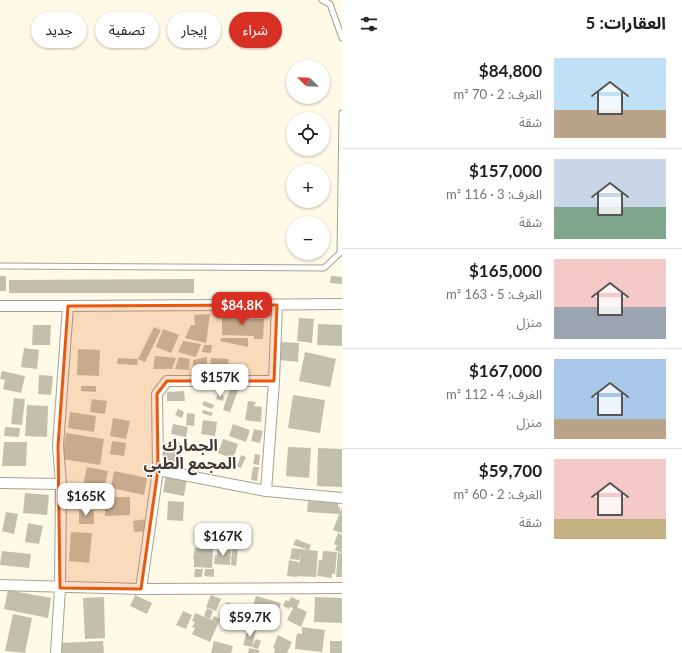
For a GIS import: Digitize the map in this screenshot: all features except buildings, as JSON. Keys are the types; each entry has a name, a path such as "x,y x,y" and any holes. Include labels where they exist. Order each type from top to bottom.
{"street":[{"path":"0,306 342,304"},
{"path":"266,491 274,381 277,305"},
{"path":"56,653 60,588 61,484 58,446 68,306"},
{"path":"141,589 158,470 157,394 167,381 274,381"},
{"path":"158,470 266,491 342,498"},
{"path":"0,484 61,484"},
{"path":"0,585 60,588 141,589 342,588"}],"lane":[{"path":"322,0 330,4 342,38"},
{"path":"0,266 324,268 340,253 342,113"}],"highlighted area":[{"path":"277,305 274,381 167,381 157,394 158,470 141,589 60,588 58,446 68,306"}],"district":[{"name":"الجمارك المجمع الطبي","path":"190,454"}]}
